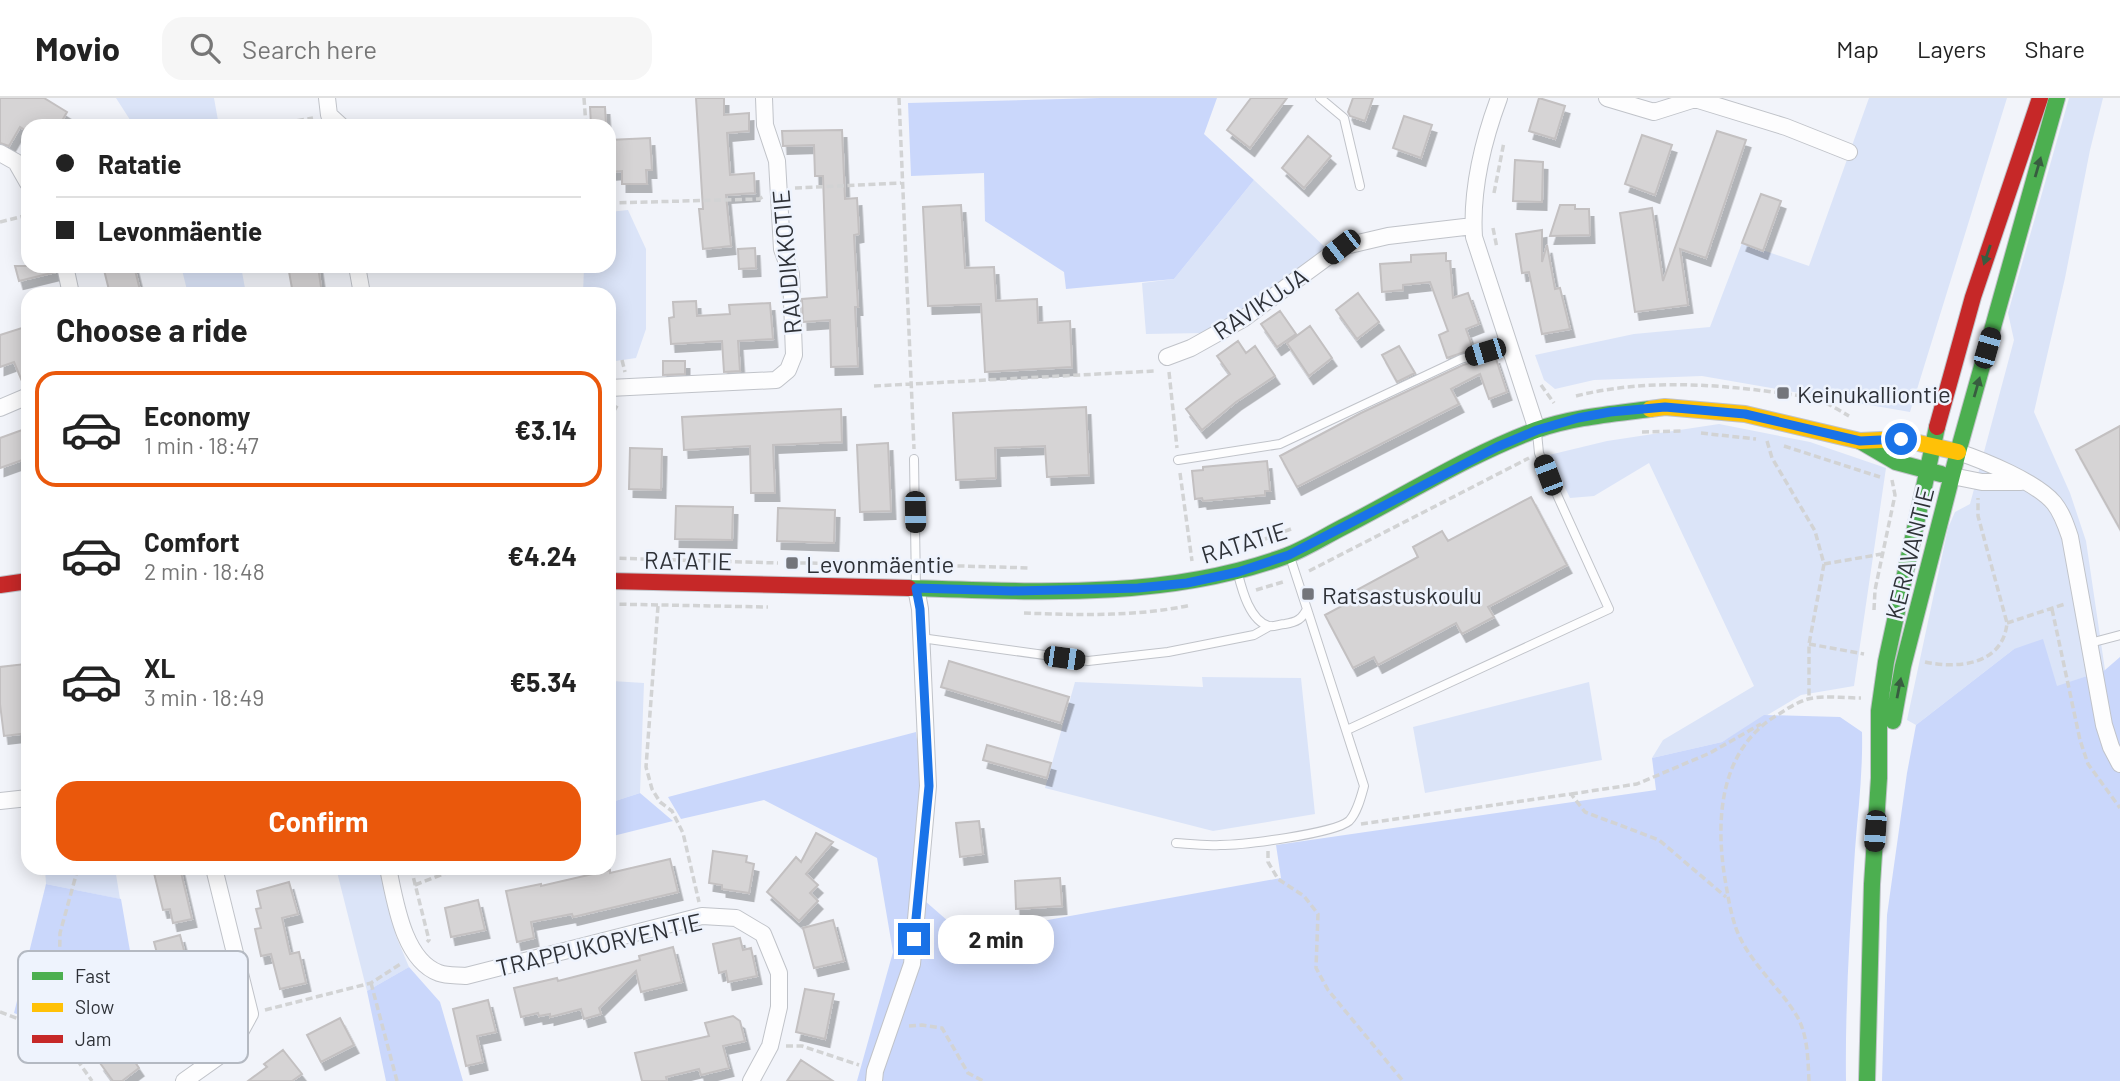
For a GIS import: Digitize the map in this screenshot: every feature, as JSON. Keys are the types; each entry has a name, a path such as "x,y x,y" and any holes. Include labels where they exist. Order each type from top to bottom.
{"main road":[{"name":"KERAVANTIE","path":"1867,1081 1872,884 1880,711 1886,662 1932,446 1973,296 2040,98"},
{"name":"KERAVANTIE","path":"1879,778 1903,666 1958,452 2057,98"},
{"name":"RATATIE","path":"616,581 1012,591 1138,588 1187,583 1238,572 1289,555 1497,447 1537,430 1578,418 1665,407 1745,414 1860,441 1901,439 1958,452"},
{"name":"RATATIE","path":"1860,441 1896,462 1952,476"},
{"path":"0,585 21,582"}],"street":[{"path":"327,98 335,119"},
{"name":"RAUDIKKOTIE","path":"616,388 776,380 788,370 794,355 791,274 782,249 777,161 765,125 764,98"},
{"path":"1499,98 1486,138 1475,197 1473,226 1479,254 1537,430"},
{"path":"1607,98 1654,112 1695,99 1786,127 1849,152"},
{"path":"0,153 16,162 21,171"},
{"name":"RAVIKUJA","path":"1167,357 1191,348 1243,319 1341,247 1388,236 1473,226"},
{"path":"0,408 21,399"},
{"path":"1958,452 1989,462 2039,490 2054,503 2064,519 2070,537 2104,725 2120,764"},
{"path":"1952,476 1983,482 2024,482"},
{"path":"875,1076 912,964 929,786 916,588"},
{"path":"0,801 21,799"},
{"path":"216,875 234,951"},
{"path":"390,875 404,933 415,955"},
{"name":"TRAPPUKORVENTIE","path":"415,955 438,973 466,975 702,916 736,918 763,934 779,973 779,1007 770,1045 751,1081"},
{"path":"248,1006 248,1018"},
{"path":"184,1081 209,1063"}],"lane":[{"path":"1320,98 1343,118 1360,186"},
{"path":"1178,460 1280,444 1461,359 1508,345"},
{"path":"1347,730 1609,608 1539,453 1537,430"},
{"path":"914,459 916,588"},
{"path":"1176,843 1221,845 1267,840 1337,827 1350,820 1364,786 1289,555"},
{"path":"1238,572 1245,600 1261,622 1270,626"},
{"path":"921,638 1088,661 1167,652 1254,635 1270,626 1295,622 1303,617 1307,609"},
{"path":"2090,643 2120,635"}],"path":[{"path":"584,98 586,119"},
{"path":"899,98 914,459"},
{"path":"1493,197 1506,135"},
{"path":"616,203 759,199 779,189 901,183"},
{"path":"0,222 21,217"},
{"path":"1492,222 1500,258"},
{"path":"874,386 1154,371"},
{"path":"1539,383 1554,403"},
{"path":"616,407 624,401"},
{"path":"1638,432 1686,431"},
{"path":"1700,432 1767,441 1892,480 1895,495 1875,590 1874,612"},
{"path":"1767,441 1772,458 1815,530 1824,564 1810,644 1809,699"},
{"path":"1307,572 1539,453"},
{"path":"1920,661 1961,666 1983,659 2006,636 2007,623 1978,516 1978,498"},
{"path":"1824,564 1882,554"},
{"path":"616,558 779,563"},
{"path":"792,563 1032,568"},
{"path":"1255,590 1286,581"},
{"path":"2007,623 2081,598"},
{"path":"658,606 646,767 652,789 660,802 672,811 683,833 702,916"},
{"path":"2052,609 2080,740 2088,764 2120,808"},
{"path":"1810,644 1864,654"},
{"path":"2063,662 2072,660"},
{"path":"1337,827 1637,784 1710,753 1809,699 1864,698"},
{"path":"1764,723 1746,742 1724,794 1720,843 1728,898 1737,930 1750,957 1799,1019 1807,1046 1809,1081"},
{"path":"1571,794 1586,812 1659,840 1728,898"},
{"path":"1267,840 1268,862 1278,879 1304,896 1318,914 1316,968 1328,990 1403,1081"},
{"path":"61,951 61,933 76,875"},
{"path":"250,1014 371,983 415,955 429,940 413,875"},
{"path":"394,894 440,875"},
{"path":"371,983 397,1081"},
{"path":"0,1012 18,1019"},
{"path":"890,1027 922,1025 942,1028 968,1073 983,1081"},
{"path":"770,1045 802,1046 875,1076"},
{"path":"79,1063 92,1081"}],"shaded area":[{"path":"116,98 214,98 218,119 130,119"},
{"path":"1217,98 1204,134 1254,180 1174,279 1066,289 1064,272 985,221 984,173 911,176 908,103"},
{"path":"1869,98 2007,98 1910,412 1702,376 1594,380 1555,389 1544,380 1535,355 1634,334 1710,327 1742,243 1809,266"},
{"path":"2069,98 2103,98 2034,412 2070,493 2086,541 2105,670 2056,687 2014,649 1916,725 1907,720 1948,528 1955,512 1970,504 2014,340 2008,313"},
{"path":"1254,180 1327,249 1240,313 1205,333 1146,334 1142,283 1174,279"},
{"path":"628,210 646,249 646,329 636,358 616,361 616,287 583,287 584,273 616,273 616,211"},
{"path":"183,273 242,273 245,287 186,287"},
{"path":"1719,424 1810,442 1886,468 1854,686 1801,695 1722,742 1652,758 1663,740 1754,686 1649,463 1594,496 1570,498 1549,455 1607,441"},
{"path":"2043,639 2057,686 2105,670 2120,657 2120,1081 1882,1081 1887,915 1916,725 2014,649"},
{"path":"1202,677 1301,678 1315,814 1213,831 1045,788 1075,682 1203,687"},
{"path":"616,681 644,683 640,793 616,801"},
{"path":"1589,682 1602,760 1425,793 1413,727"},
{"path":"1764,715 1840,717 1862,732 1848,966 1846,1081 880,1081 925,901 964,935 1281,878 1276,845 1656,790 1652,758 1722,742"},
{"path":"916,732 923,787 907,963 870,1081 857,1081 893,952 877,858 764,800 681,819 668,797"},
{"path":"640,793 673,821 616,835 616,801"},
{"path":"45,875 116,875 120,899 46,884"},
{"path":"338,875 382,875 396,936 409,967 367,991"},
{"path":"46,884 121,899 130,951 29,951"},
{"path":"409,967 440,1002 463,1081 386,1081 367,991"},
{"path":"18,997 18,1015 14,1013"}],"building":[{"path":"0,98 44,98 67,112 63,119 21,119 21,128 9,146 0,143"},
{"path":"696,98 724,98 724,115 749,113 749,131 727,133 730,175 754,173 755,193 726,195 731,246 703,249 699,209 703,209"},
{"path":"1251,98 1287,98 1250,148 1227,130"},
{"path":"1353,98 1373,98 1365,121 1350,116 1348,112"},
{"path":"1539,98 1565,106 1555,139 1529,131"},
{"path":"590,107 605,107 606,119 591,119"},
{"path":"1404,116 1432,125 1421,158 1393,148"},
{"path":"842,130 845,199 857,198 859,234 854,235 858,366 831,367 830,320 803,322 802,299 827,297 823,176 815,176 814,145 783,146 782,131"},
{"path":"1717,131 1746,140 1706,258 1680,249 1688,305 1635,312 1620,213 1652,208 1663,281"},
{"path":"1642,135 1672,145 1655,195 1625,184"},
{"path":"1308,136 1331,156 1304,188 1282,168"},
{"path":"650,138 652,170 646,170 647,184 622,184 622,171 616,171 616,140"},
{"path":"1515,160 1543,162 1542,202 1513,201"},
{"path":"1761,194 1781,201 1763,251 1742,243"},
{"path":"961,205 965,268 994,267 996,301 1037,299 1038,323 1070,321 1072,367 985,372 981,304 928,306 923,207"},
{"path":"1560,205 1589,209 1590,235 1550,236"},
{"path":"1542,230 1542,262 1547,245 1555,289 1560,288 1570,329 1542,334 1529,272 1522,273 1516,234"},
{"path":"755,248 756,268 739,269 738,249"},
{"path":"1446,253 1446,261 1450,261 1453,298 1468,293 1479,324 1466,329 1473,349 1447,358 1439,335 1448,331 1430,282 1403,285 1403,290 1382,292 1380,264 1411,262 1411,255"},
{"path":"15,266 21,266 21,273 52,273 19,281"},
{"path":"105,273 136,273 139,287 108,287"},
{"path":"289,273 319,273 321,287 292,287"},
{"path":"1358,293 1379,322 1357,339 1336,310"},
{"path":"696,301 697,316 730,314 729,305 770,303 773,339 738,341 740,371 724,372 722,341 671,344 669,318 674,317 673,302"},
{"path":"1280,311 1296,334 1277,347 1261,324"},
{"path":"1310,326 1332,358 1309,376 1287,343"},
{"path":"21,328 21,379 14,362 0,367 0,335"},
{"path":"1238,341 1246,353 1255,346 1275,376 1236,402 1202,430 1186,409 1230,374 1217,356"},
{"path":"1399,346 1415,373 1397,382 1382,355"},
{"path":"1495,356 1507,392 1489,399 1480,374 1451,389 1459,404 1297,487 1280,456 1361,413 1463,365"},
{"path":"663,361 685,361 685,374 663,375"},
{"path":"1086,407 1089,475 1047,477 1045,446 995,448 996,478 956,480 953,413"},
{"path":"841,409 842,442 773,445 775,493 751,493 750,446 684,450 682,417"},
{"path":"2120,426 2120,529 2076,450"},
{"path":"21,430 21,460 0,468 0,438"},
{"path":"888,443 891,511 860,512 857,445"},
{"path":"630,448 662,449 661,490 629,489"},
{"path":"1267,461 1270,491 1265,491 1265,495 1203,501 1202,498 1195,499 1192,471 1203,470 1203,467"},
{"path":"1531,497 1567,565 1488,607 1494,617 1462,634 1456,623 1378,665 1374,657 1353,668 1325,615 1344,605 1340,599 1418,557 1413,547 1442,531 1448,541"},
{"path":"676,506 733,507 732,540 675,539"},
{"path":"778,508 835,510 834,543 777,541"},
{"path":"949,661 1069,697 1061,723 941,687"},
{"path":"21,664 21,734 4,736 0,704 0,667"},
{"path":"987,745 1051,763 1047,778 983,760"},
{"path":"979,821 983,854 960,857 956,823"},
{"path":"816,833 833,842 806,874 818,885 810,893 818,901 799,921 767,892 796,857 801,862"},
{"path":"713,851 747,856 746,862 754,864 749,893 722,889 722,885 709,883"},
{"path":"670,859 678,892 573,917 572,914 531,922 534,938 517,942 506,891 588,875 616,875 616,872"},
{"path":"154,875 182,875 192,919 173,923 170,909 163,910"},
{"path":"1060,878 1062,906 1016,909 1015,881"},
{"path":"289,882 298,914 282,918 290,954 299,952 306,983 280,989 271,954 261,956 255,929 261,928 256,909 261,908 257,891"},
{"path":"478,900 485,930 451,937 445,908"},
{"path":"833,920 844,961 814,968 803,928"},
{"path":"180,935 184,951 156,951 154,942"},
{"path":"740,938 743,950 751,948 757,976 728,982 726,971 719,973 713,944"},
{"path":"673,947 682,982 641,992 636,971 599,1008 601,1014 584,1019 581,1009 550,1017 550,1014 539,1016 538,1013 521,1017 514,988 557,978 558,981 640,960 639,956"},
{"path":"805,989 834,994 825,1039 796,1032"},
{"path":"488,1000 496,1032 477,1036 483,1062 466,1066 453,1009"},
{"path":"733,1016 740,1021 745,1041 723,1046 729,1068 701,1075 699,1069 666,1077 667,1081 642,1081 635,1053 709,1036 705,1023"},
{"path":"340,1018 354,1045 321,1062 307,1035"},
{"path":"283,1050 302,1074 292,1081 248,1081 267,1067 264,1064"},
{"path":"801,1060 833,1081 787,1081"},
{"path":"100,1063 136,1063 139,1068 122,1081 113,1081"}],"traffic: fast":[{"path":"1893,721 1903,666 1958,452 2057,98"},
{"path":"909,588 1100,590 1147,587 1241,570 1302,549 1464,462 1536,430 1578,419 1650,409"},
{"path":"1867,1081 1872,884 1879,778 1879,711 1886,662 1937,427"},
{"path":"1860,441 1896,462 1941,474"}],"traffic: slow":[{"path":"1650,409 1665,407 1745,414 1860,441 1901,439 1958,452"}],"traffic: jam":[{"path":"1937,427 1973,297 2040,98"},
{"path":"616,581 909,588"},
{"path":"0,585 21,582"}],"place":[{"name":"Keinukalliontie","path":"1783,393"},
{"name":"Levonmäentie","path":"792,563"},
{"name":"Ratsastuskoulu","path":"1308,594"}],"route":[{"path":"914,939 929,786 920,609 916,588 1012,591 1138,588 1187,583 1238,572 1289,555 1497,447 1537,430 1610,412 1665,407 1745,414 1860,441 1901,439"}]}
